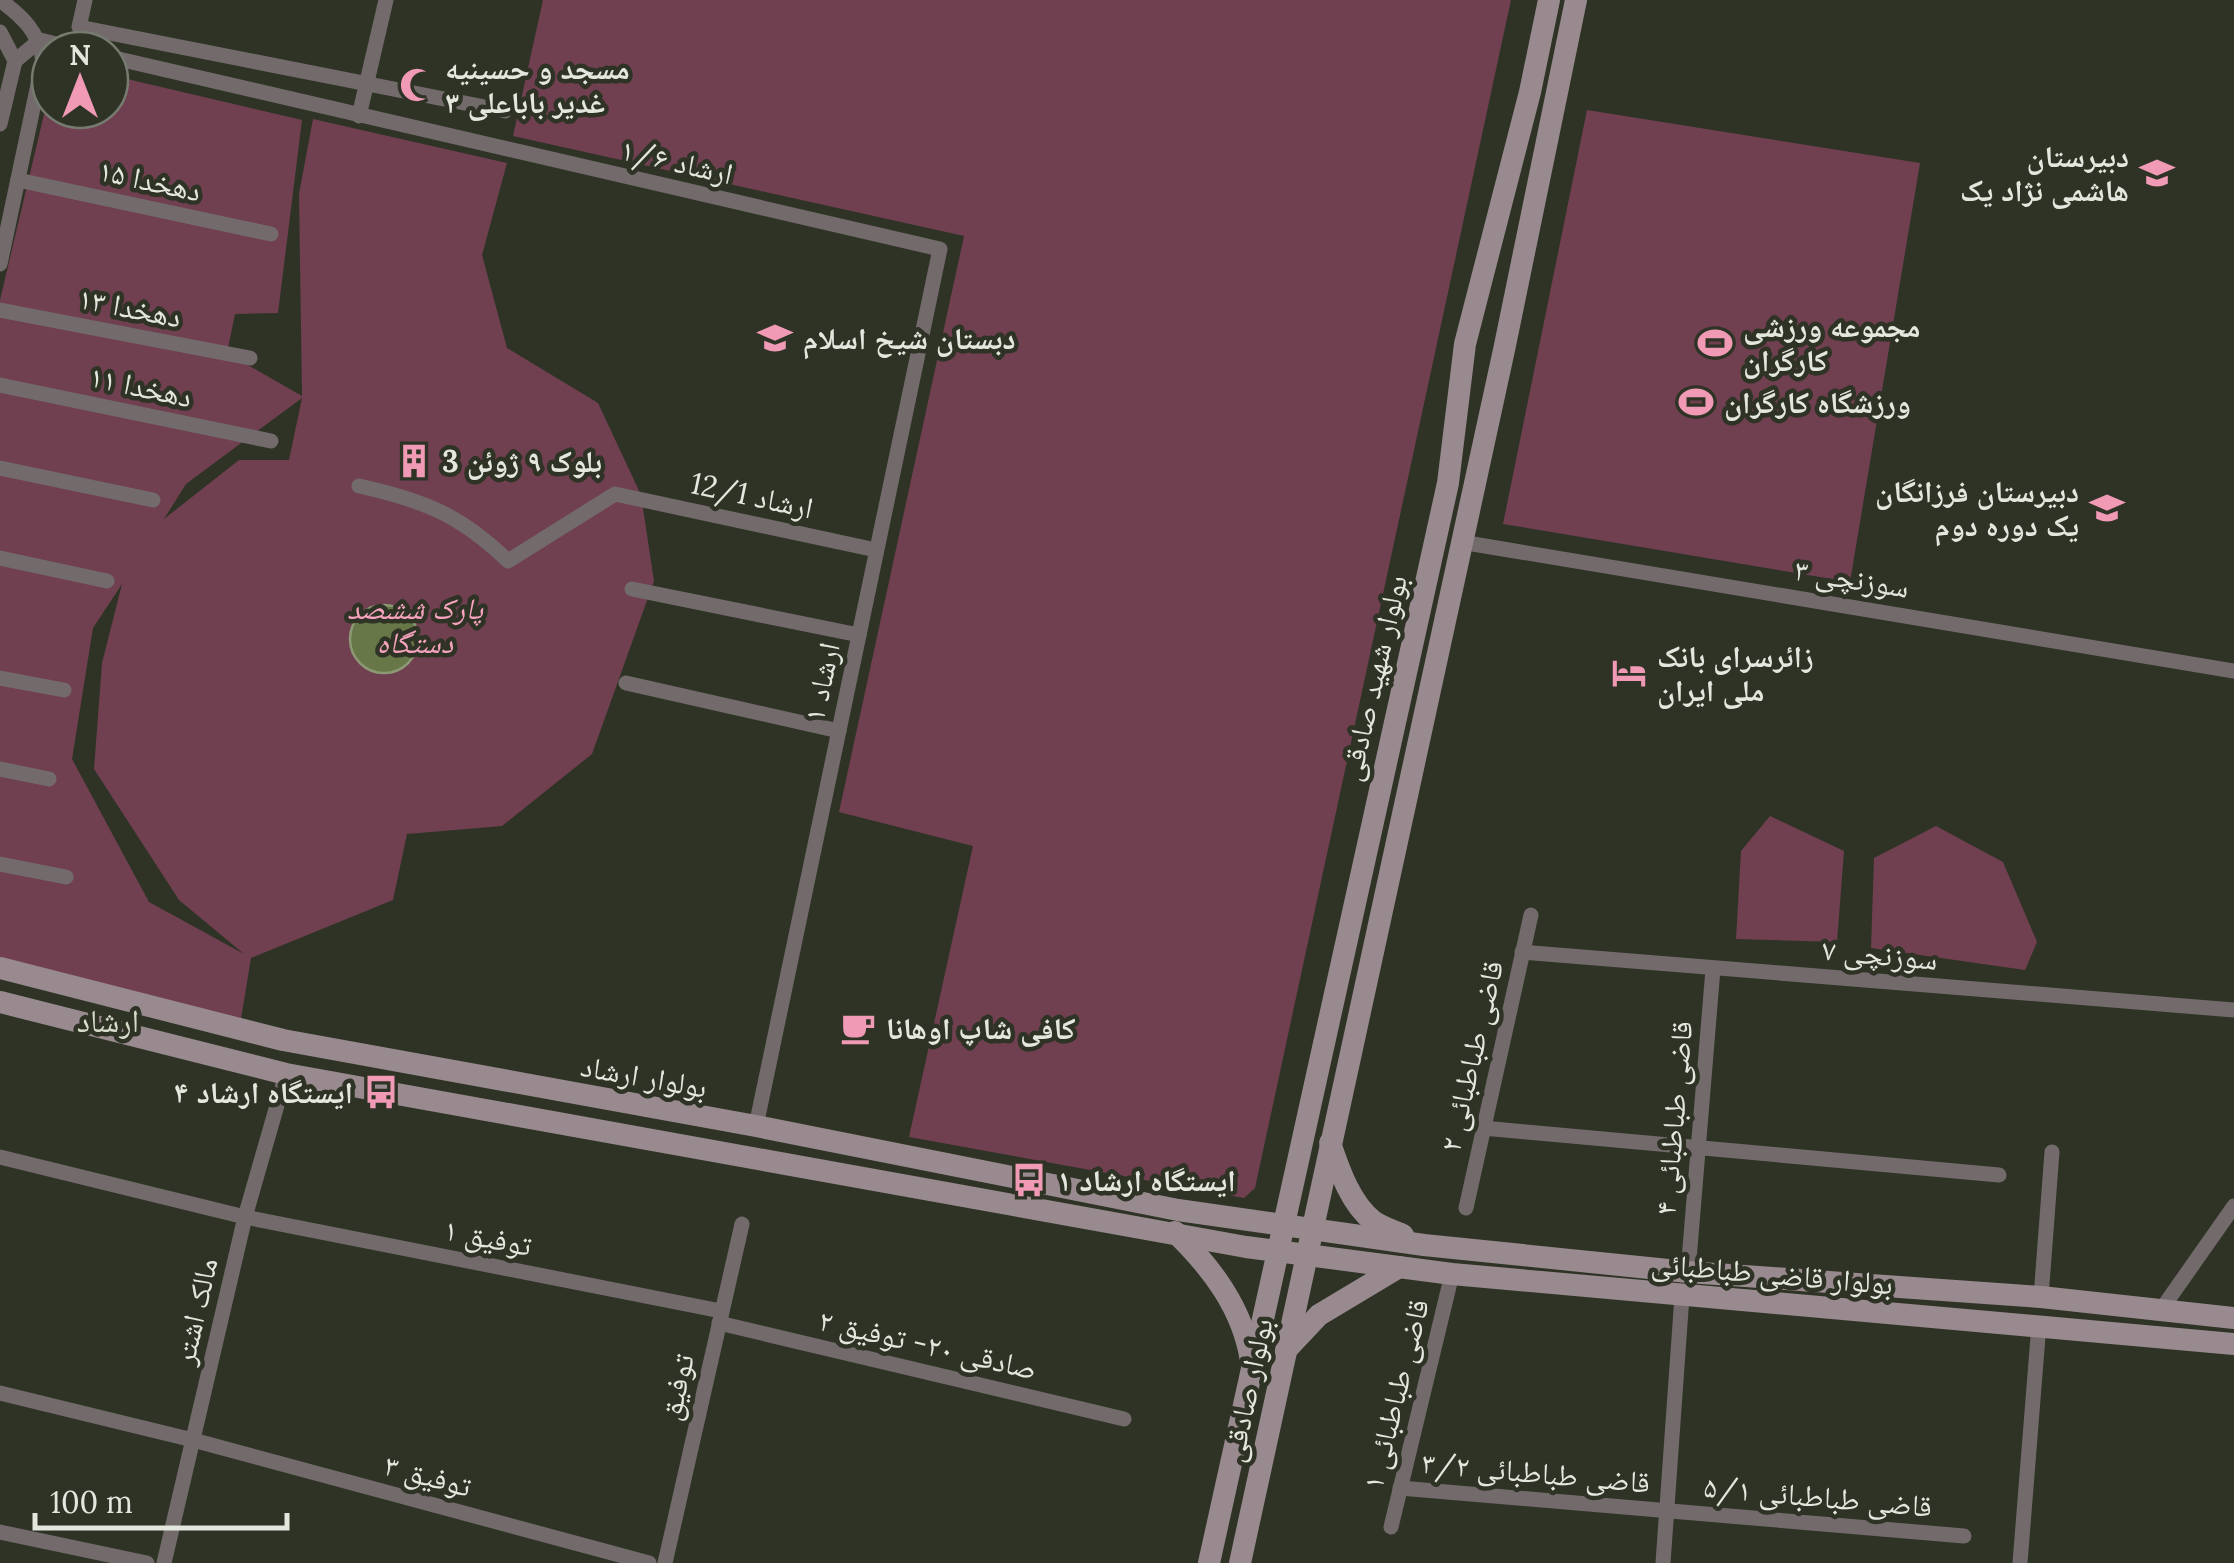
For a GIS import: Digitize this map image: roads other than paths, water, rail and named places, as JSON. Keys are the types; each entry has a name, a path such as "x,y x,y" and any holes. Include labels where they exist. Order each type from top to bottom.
{"main road":[{"name":"بولوار شهید صادقی","path":"1252,1369 1448,484 1466,344 1530,92 1549,0"},
{"name":"بولوار شهید صادقی","path":"1311,1229 1504,350 1576,0"},
{"path":"1466,344 1504,350"},
{"name":"بولوار ارشاد","path":"0,968 284,1040 756,1126 1178,1210 1311,1229"},
{"path":"42,1012 52,982"},
{"name":"بولوار ارشاد","path":"0,1002 286,1074 1306,1255"},
{"path":"1330,1143 1342,1176 1373,1221 1424,1246"},
{"name":"بولوار قاضی طباطبائی","path":"1311,1229 1424,1246 1688,1272 2041,1297 2234,1318"},
{"name":"بولوار صادقی","path":"1240,1563 1311,1229"},
{"path":"1175,1232 1202,1259 1239,1315 1252,1369"},
{"name":"بولوار قاضی طباطبائی","path":"1306,1255 1452,1274 2234,1344"},
{"path":"1286,1350 1320,1315 1399,1267"},
{"name":"بولوار صادقی","path":"1209,1563 1252,1369"}],"street":[{"path":"0,0 32,30"},
{"path":"85,0 79,27 506,111"},
{"path":"351,114 366,83 386,0"},
{"path":"0,32 16,61"},
{"path":"0,124 16,61 30,49"},
{"name":"ارشاد ۱/۶","path":"130,62 940,249"},
{"path":"0,264 30,123"},
{"name":"دهخدا ۱۵","path":"18,180 272,234"},
{"name":"ارشاد ۱","path":"756,1126 940,249"},
{"name":"دهخدا ۱۳","path":"0,310 250,358"},
{"name":"دهخدا ۱۱","path":"0,385 271,441"},
{"path":"0,468 153,500"},
{"name":"ارشاد 12/1","path":"360,486 403,496 450,515 478,532 508,561 616,494 876,550"},
{"name":"سوزنچی ۳","path":"1461,542 2234,671"},
{"path":"0,558 107,581"},
{"path":"632,589 859,635"},
{"path":"0,678 64,690"},
{"path":"626,683 838,731"},
{"path":"0,770 49,779"},
{"path":"0,864 66,877"},
{"name":"قاضی طباطبائی ۲","path":"1466,1208 1531,915"},
{"name":"سوزنچی ۷","path":"1522,952 2234,1010"},
{"name":"قاضی طباطبائی ۴","path":"1688,1272 1714,968"},
{"name":"مالک اشتر","path":"164,1563 245,1217 286,1074"},
{"path":"1482,1128 1999,1175"},
{"path":"2041,1297 2052,1152"},
{"name":"توفیق ۱","path":"0,1157 245,1217 720,1317"},
{"path":"2161,1310 2234,1206"},
{"name":"توفیق","path":"665,1563 742,1224"},
{"name":"قاضی طباطبائی ۱","path":"1390,1528 1452,1274"},
{"path":"1664,1563 1682,1296"},
{"name":"صادقی ۲۰- توفیق ۲","path":"720,1317 1124,1420"},
{"path":"2020,1563 2039,1324"},
{"name":"توفیق ۳","path":"0,1393 193,1440 649,1563"},
{"name":"قاضی طباطبائی ۳/۲","path":"1400,1488 1668,1511"},
{"name":"قاضی طباطبائی ۵/۱","path":"1668,1511 1964,1536"},
{"path":"0,1532 147,1563"}],"place":[{"name":"مسجد و حسینیه غدیر باباعلی ۳","path":"417,85"},
{"name":"دبیرستان هاشمی نژاد یک","path":"2157,173"},
{"name":"دبستان شیخ اسلام","path":"775,338"},
{"name":"مجموعه ورزشی کارگران","path":"1715,343"},
{"name":"ورزشگاه کارگران","path":"1696,402"},
{"name":"بلوک ۹ ژوئن 3","path":"414,461"},
{"name":"دبیرستان فرزانگان یک دوره دوم","path":"2107,508"},
{"name":"زائرسرای بانک ملی ایران","path":"1629,673"},
{"name":"کافی شاپ اوهانا","path":"858,1028"},
{"name":"ایستگاه ارشاد ۴","path":"381,1092"},
{"name":"ایستگاه ارشاد ۱","path":"1029,1180"}],"district":[{"name":"ارشاد","path":"108,1020"}],"park label":[{"name":"پارک‌ ششصد دستگاه","path":"415,625"}]}
